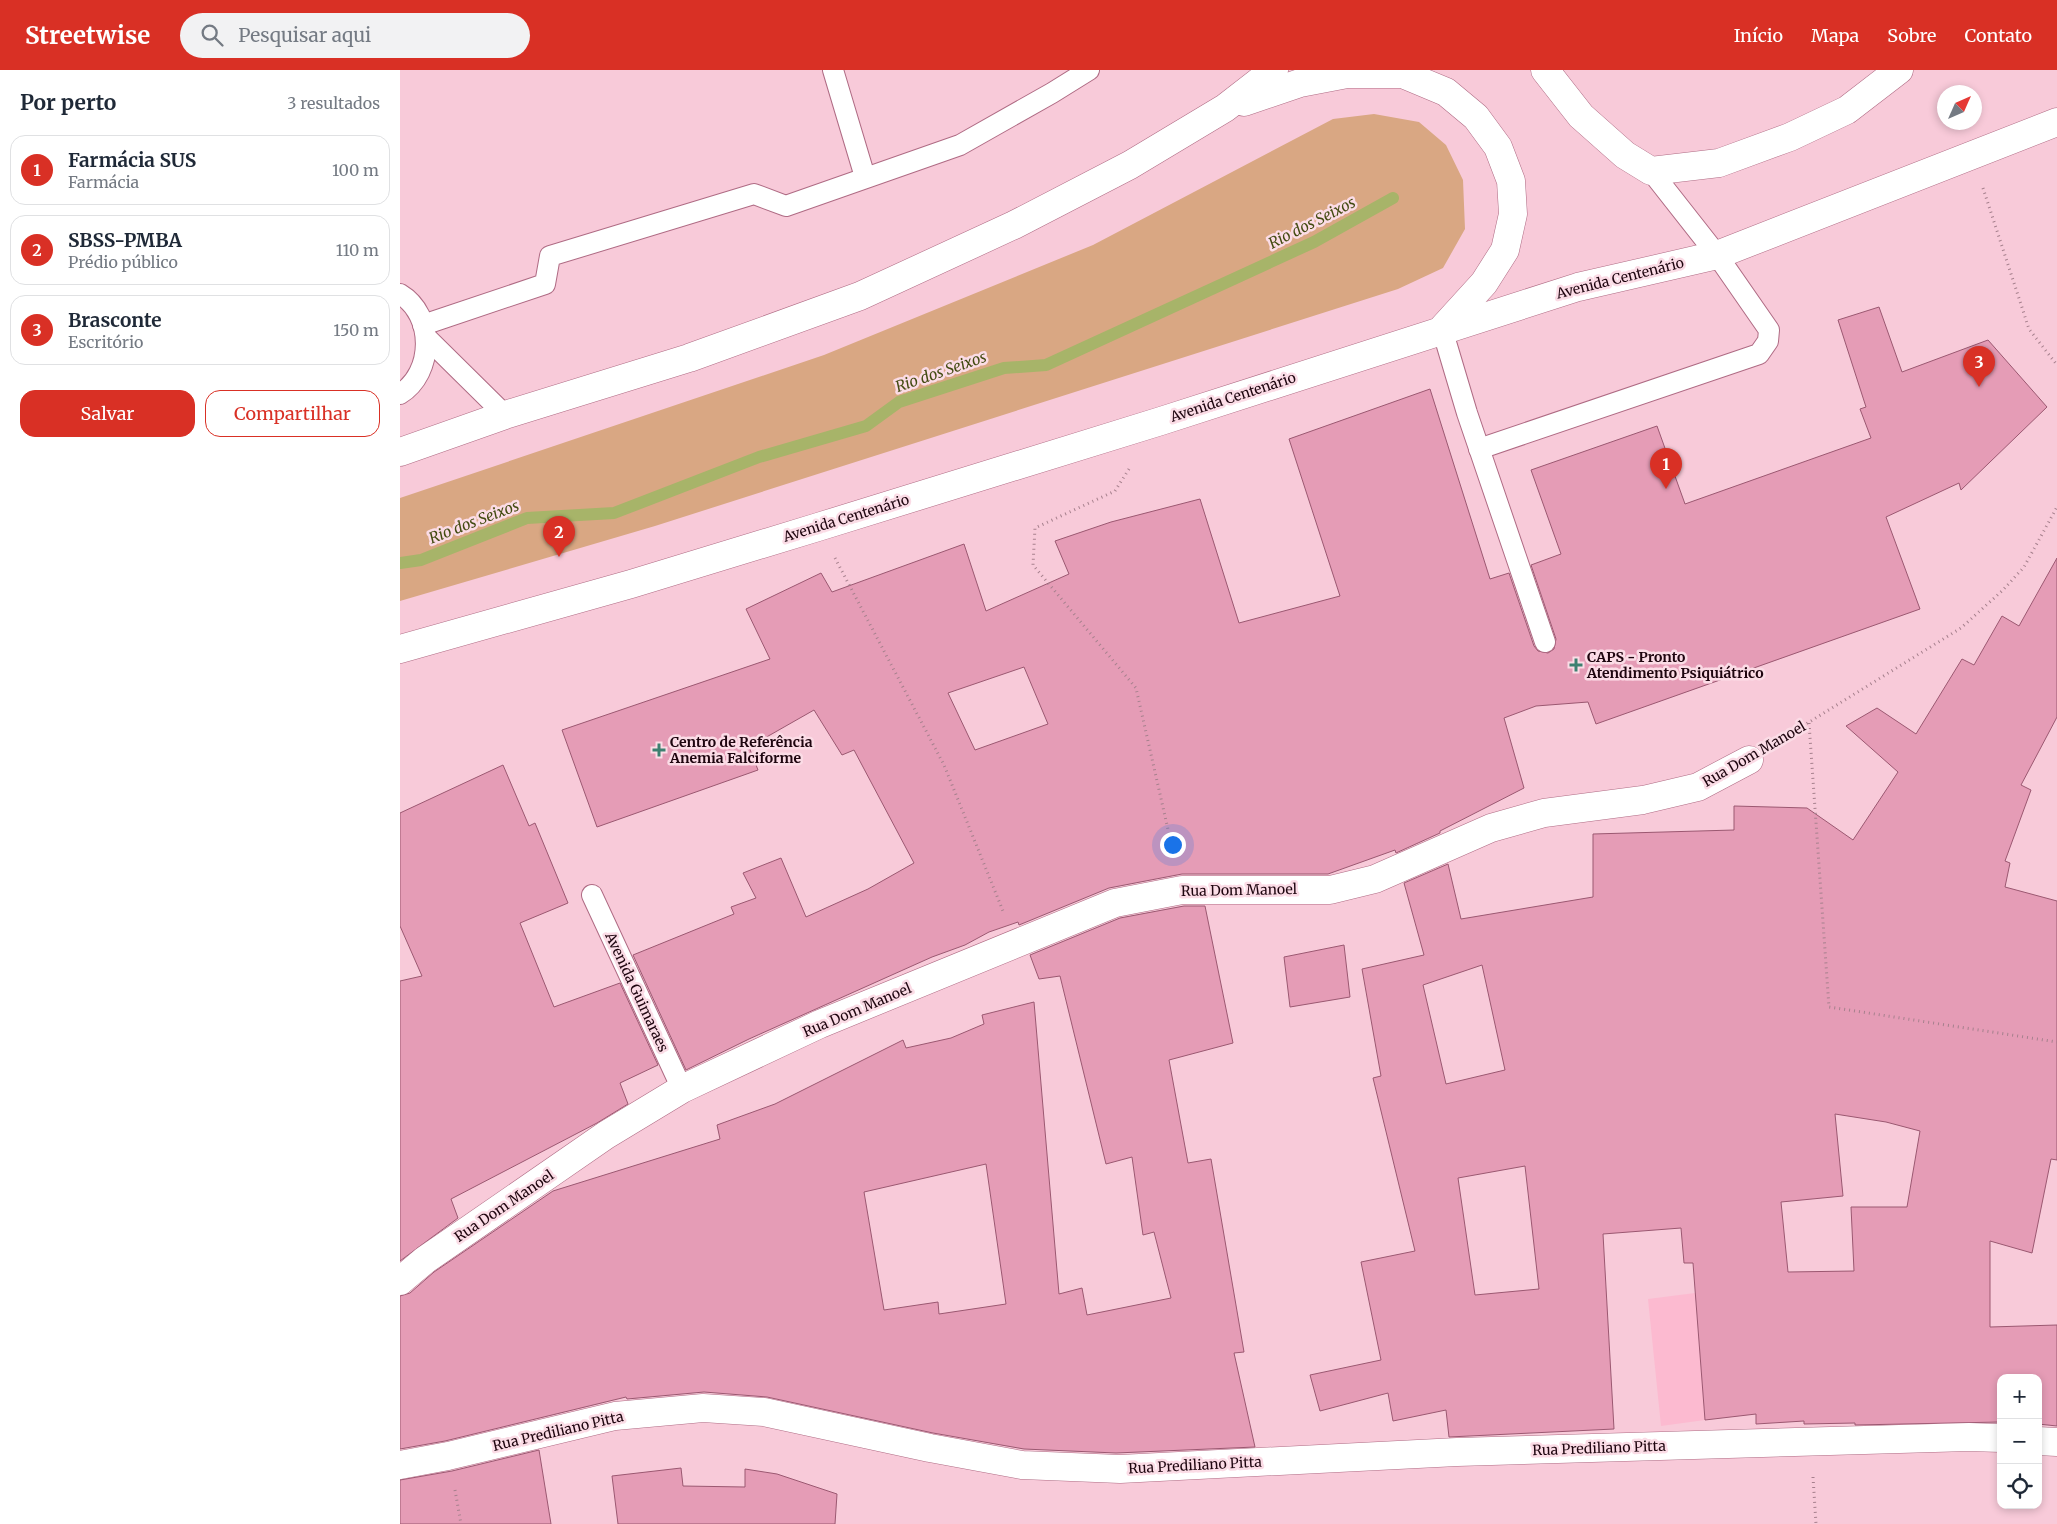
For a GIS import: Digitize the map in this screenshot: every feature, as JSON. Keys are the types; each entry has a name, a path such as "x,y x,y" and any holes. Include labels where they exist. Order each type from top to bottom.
{"main road":[{"path":"400,452 505,415 689,358 860,296 1014,225 1130,165 1225,108 1274,70"},
{"path":"1545,70 1581,116 1625,156 1651,171 1719,163 1790,137 1847,110 1899,70"},
{"path":"1225,108 1310,81 1347,74 1403,74 1446,92 1476,118 1498,147 1508,172 1511,181 1513,214 1505,250 1484,283 1442,329"},
{"name":"Avenida Centenário","path":"400,649 613,590 1161,420 1578,287 1717,255 2057,122"},
{"name":"Rua Dom Manoel","path":"400,1281 424,1260 606,1134 682,1089 820,1024 1116,903 1182,890 1330,890 1339,888 1375,879 1491,828 1544,813 1643,800 1698,787 1749,760"},
{"name":"Rua Prediliano Pitta","path":"400,1465 448,1456 615,1416 703,1408 764,1412 930,1448 1022,1465 1120,1469 1457,1452 1811,1441 1997,1438"},
{"path":"2042,1440 2057,1442"}],"lane":[{"path":"833,70 865,176"},
{"path":"425,332 545,284 550,256 754,194 786,206 865,176 960,145 1089,70"},
{"path":"1479,449 1759,354 1768,341 1768,330 1717,255 1651,171"},
{"path":"400,294 416,309 425,332 425,359 417,378 400,394"},
{"path":"1442,329 1479,449 1545,642"},
{"path":"425,332 505,415"},
{"name":"Avenida Guimaraes","path":"592,895 682,1089"}],"path":[{"path":"1972,156 2029,329 2057,365"},
{"path":"1130,468 1115,491 1036,528 1033,565 1136,688 1182,890"},
{"name":"Rua Dom Manoel","path":"1749,760 1961,628 2004,590 2024,567 2057,507"},
{"path":"818,527 944,765 1016,944"},
{"path":"1809,723 1829,1007 2057,1042"},
{"path":"1811,1441 1816,1524"}],"shaded area":[{"path":"1374,114 1419,122 1446,145 1463,180 1465,229 1443,268 1398,289 655,526 400,601 400,498 824,355 1093,245 1333,119"},
{"path":"1695,1293 1705,1420 1661,1426 1648,1299"}],"building":[{"path":"1879,307 1902,372 1988,340 2047,407 1961,490 1959,483 1886,517 1920,609 1596,724 1588,702 1536,706 1504,718 1524,788 1440,831 1440,833 1396,853 1395,850 1328,874 1182,874 1109,888 1019,925 1018,922 989,932 965,945 932,957 749,1039 686,1070 633,955 734,914 731,907 756,898 743,873 781,858 806,917 868,889 914,863 854,750 842,755 814,710 749,747 758,770 597,827 562,730 770,659 746,609 821,573 832,592 964,544 986,611 1069,574 1055,541 1111,522 1200,499 1239,623 1340,596 1289,439 1430,389 1490,579 1509,573 1534,646 1538,651 1548,653 1554,649 1556,639 1531,565 1561,554 1531,470 1657,426 1685,504 1871,438 1860,409 1866,407 1838,320","holes":["1024,667 1048,724 975,750 948,693"]},
{"path":"2057,558 2057,717 2021,785 2031,790 2005,861 2010,863 2005,887 2057,901 2057,1160 2051,1159 2032,1253 1990,1241 1990,1327 2057,1325 2057,1426 2042,1424 2042,1374 1997,1374 1997,1422 1855,1425 1855,1423 1804,1424 1804,1421 1756,1424 1756,1414 1705,1420 1693,1263 1684,1263 1681,1228 1603,1234 1614,1429 1449,1437 1446,1410 1393,1421 1388,1393 1320,1411 1310,1375 1381,1360 1361,1262 1415,1251 1373,1078 1381,1076 1362,969 1424,955 1404,883 1448,864 1461,919 1593,897 1593,834 1734,830 1734,806 1807,808 1853,840 1898,772 1846,726 1877,708 1916,734 1962,659 1974,665 2002,616 2019,626","holes":["1482,965 1505,1070 1446,1084 1423,985","1835,1114 1886,1122 1920,1131 1907,1207 1851,1207 1854,1271 1788,1272 1781,1202 1843,1196","1525,1166 1539,1289 1475,1295 1458,1178"]},
{"path":"503,765 529,826 535,823 568,903 520,923 554,1007 620,983 658,1065 620,1083 628,1104 597,1123 451,1199 458,1218 400,1261 400,981 422,976 400,926 400,813"},
{"path":"1184,906 1205,906 1233,1043 1169,1060 1188,1163 1211,1159 1244,1352 1234,1353 1255,1447 1116,1453 1024,1449 933,1433 767,1397 704,1392 627,1399 626,1397 445,1441 400,1449 400,1296 410,1293 434,1272 553,1191 720,1139 717,1125 775,1104 903,1040 906,1048 951,1038 984,1024 982,1015 1034,1002 1059,1294 1082,1288 1087,1315 1171,1298 1154,1232 1143,1235 1132,1157 1106,1164 1060,976 1039,979 1030,955 1120,918","holes":["986,1164 1006,1304 939,1314 938,1302 884,1310 864,1192"]},
{"path":"1344,945 1350,997 1290,1007 1284,957"},
{"path":"539,1450 551,1524 400,1524 400,1480 452,1471"},
{"path":"681,1468 683,1486 745,1487 745,1469 777,1474 837,1494 835,1524 618,1524 612,1476"}],"waterway":[{"name":"Rio dos Seixos","path":"400,563 421,560 527,518 614,513 759,457 866,426 899,402 1004,368 1046,365 1314,242 1393,198"}],"place":[{"name":"Brasconte","path":"1979,387"},
{"name":"Farmácia SUS","path":"1666,489"},
{"name":"SBSS-PMBA","path":"559,557"},
{"name":"CAPS - Pronto Atendimento Psiquiátrico","path":"1576,665"},
{"name":"Centro de Referência Anemia Falciforme","path":"659,750"}]}
